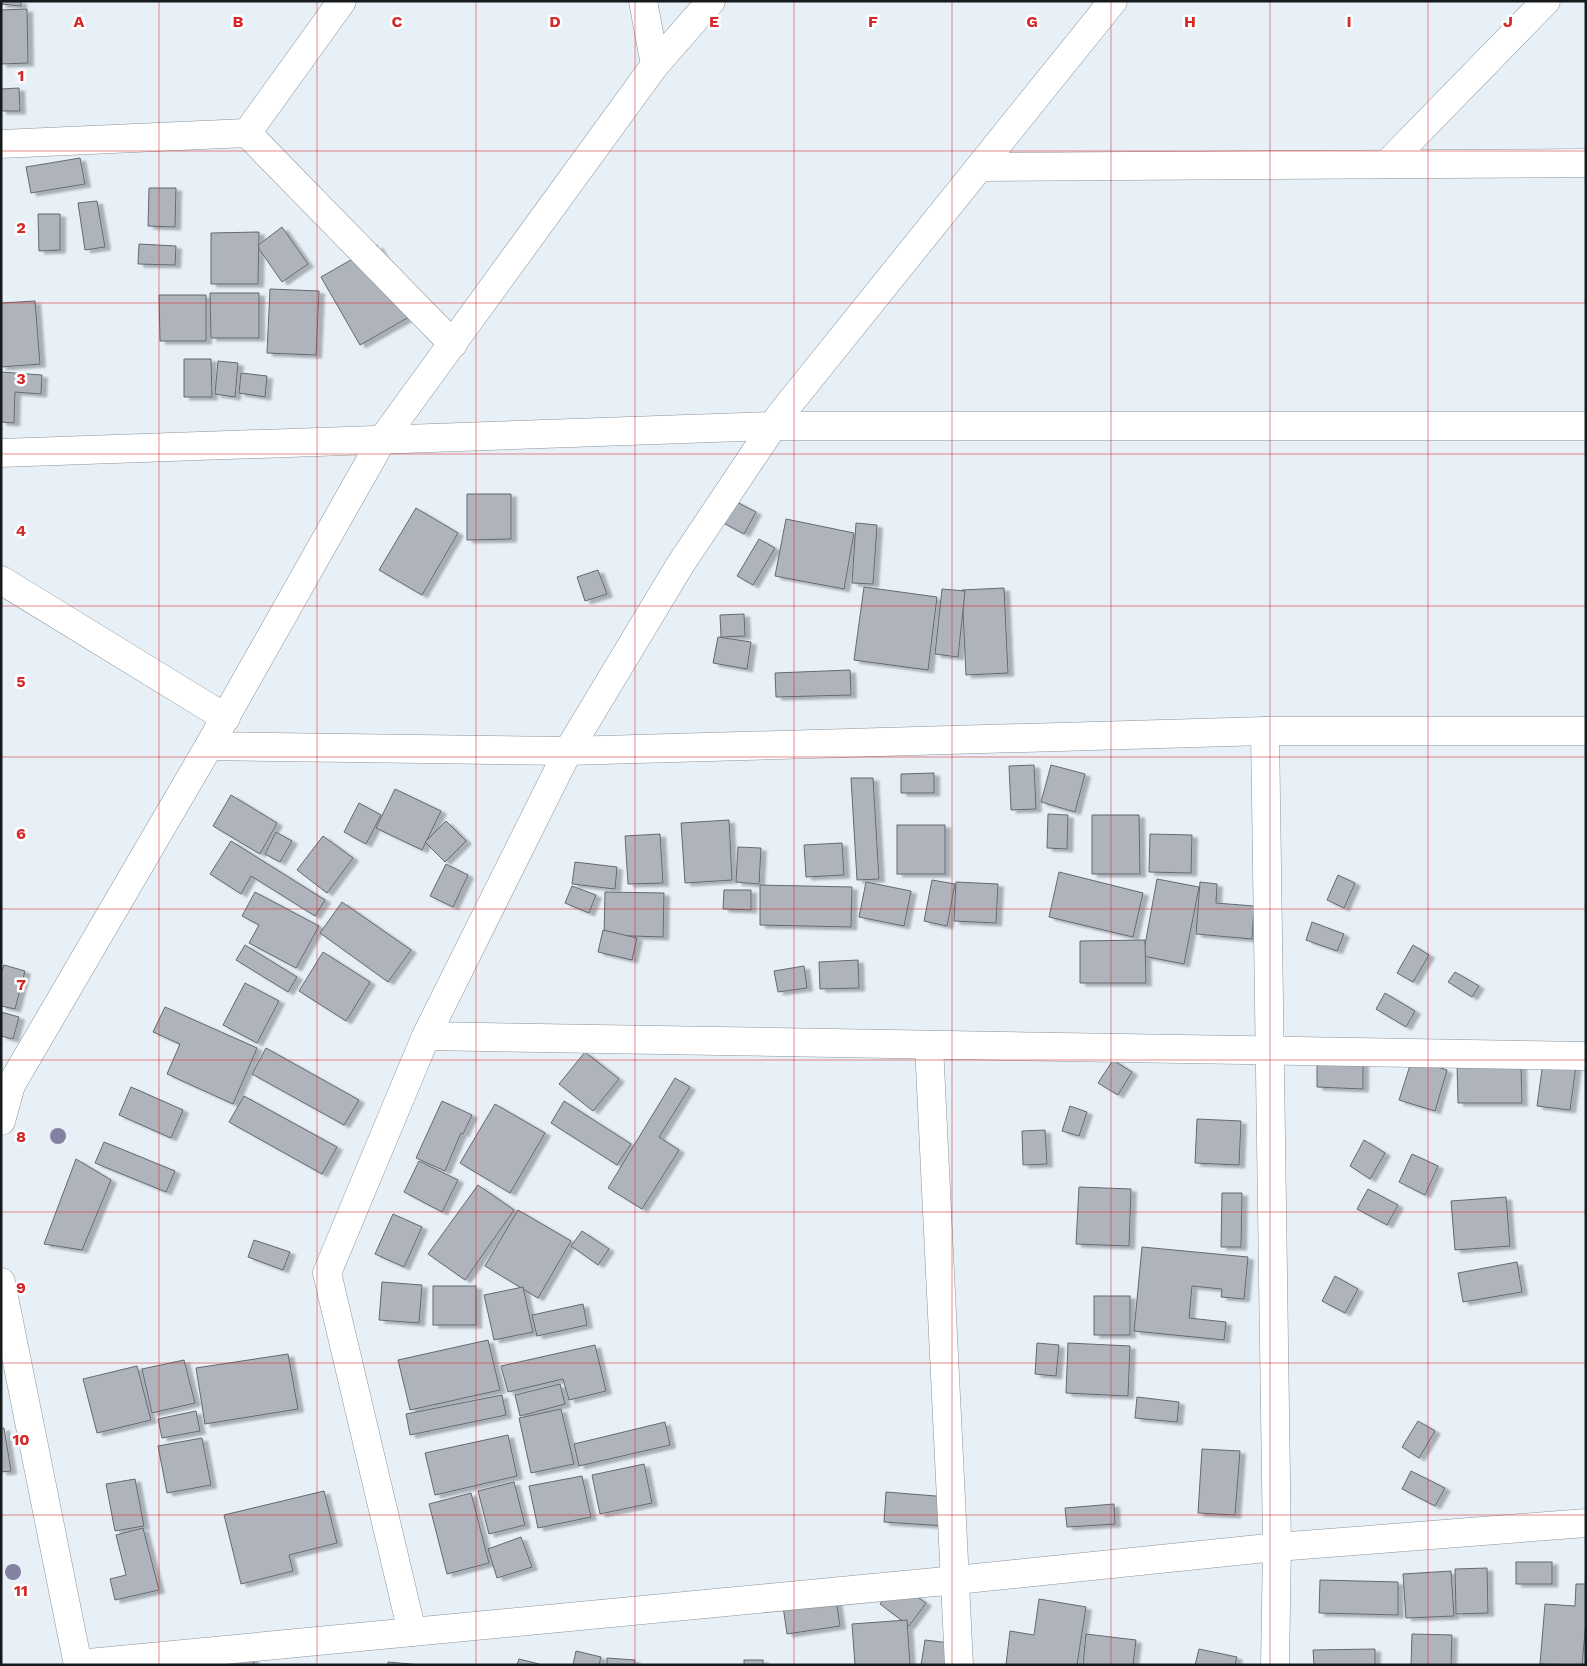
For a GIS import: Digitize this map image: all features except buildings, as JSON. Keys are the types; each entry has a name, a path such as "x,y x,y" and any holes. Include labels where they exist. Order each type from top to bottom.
{"street":[{"path":"247,133 342,1"},
{"path":"642,1 655,65"},
{"path":"1,1121 11,1085 226,718 382,440 655,65 711,1"},
{"path":"412,1632 327,1273 426,1036 568,751 680,565 781,414 1113,1"},
{"path":"1387,164 1546,1"},
{"path":"1,144 247,133 453,344"},
{"path":"981,167 1586,163"},
{"path":"1,453 773,426 1586,426"},
{"path":"1,580 226,718"},
{"path":"1265,730 1276,1547 1275,1665"},
{"path":"209,746 568,751 1265,730 1586,731"},
{"path":"426,1036 1586,1056"},
{"path":"930,1045 959,1665"},
{"path":"1,1282 78,1665 1276,1547 1586,1523"}]}
